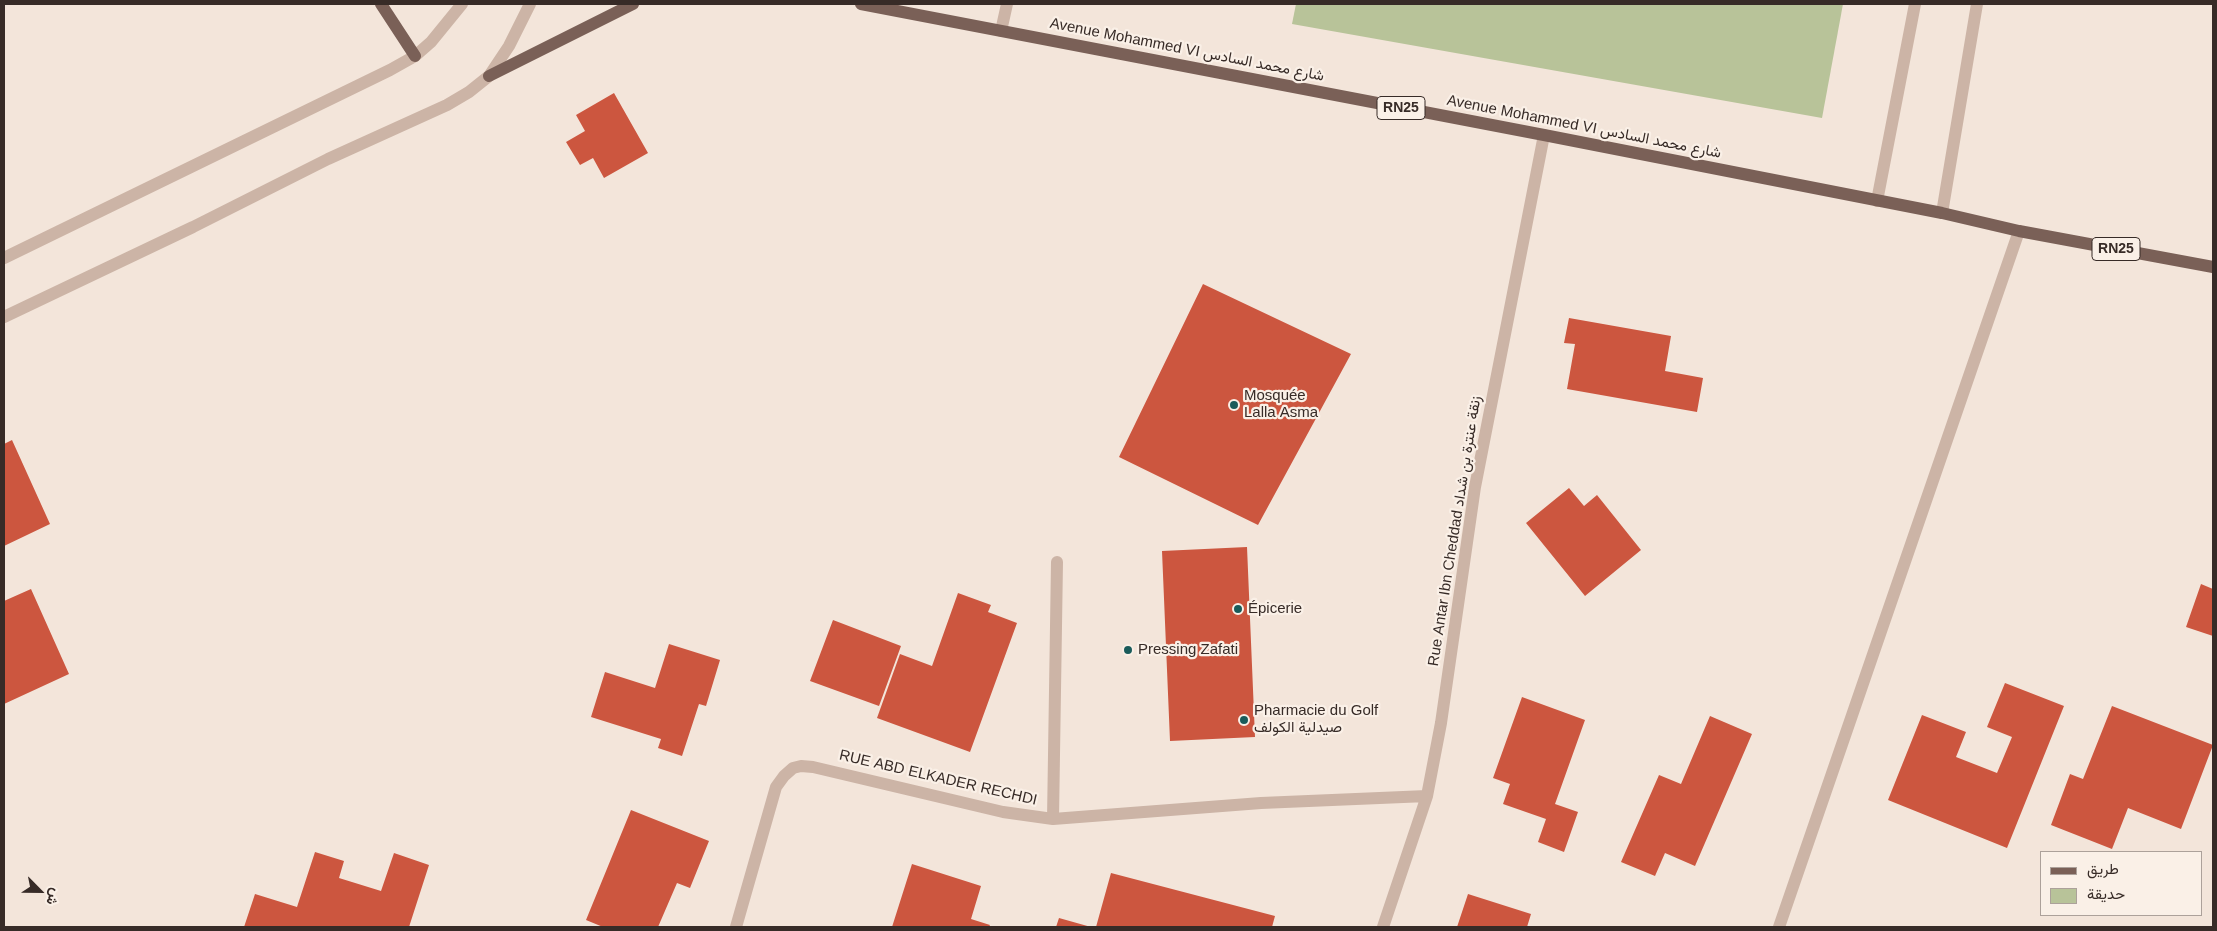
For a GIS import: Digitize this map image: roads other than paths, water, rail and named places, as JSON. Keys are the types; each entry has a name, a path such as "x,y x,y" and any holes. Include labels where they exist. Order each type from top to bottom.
{"main road":[{"path":"381,4 415,56"},
{"path":"489,76 632,4"},
{"name":"Avenue Mohammed VI شارع محمد السادس","path":"861,4 1544,135 1942,213 2019,231 2213,267"}],"street":[{"path":"4,258 248,141 415,56 431,42 462,4"},
{"path":"4,317 446,105 469,92 489,76 509,46 530,4"},
{"path":"1001,31 1007,4"},
{"path":"1877,201 1915,4"},
{"path":"1942,213 1977,4"},
{"name":"Rue Antar Ibn Cheddad زنقة عنترة بن شداد","path":"1383,927 1414,841 1426,796 1441,723 1475,487 1544,135"},
{"path":"1780,927 2019,231"},
{"path":"1053,819 1057,562"},
{"name":"RUE ABD ELKADER RECHDI","path":"736,927 776,788 784,776 793,768 801,766 813,766 1003,812 1053,819 1261,803 1426,796"}],"place":[{"name":"Mosquée Lalla Asma","path":"1234,405"},
{"name":"Épicerie","path":"1238,609"},
{"name":"Pressing Zafati","path":"1128,650"},
{"name":"Pharmacie du Golf صيدلية الكولف","path":"1244,720"}]}
